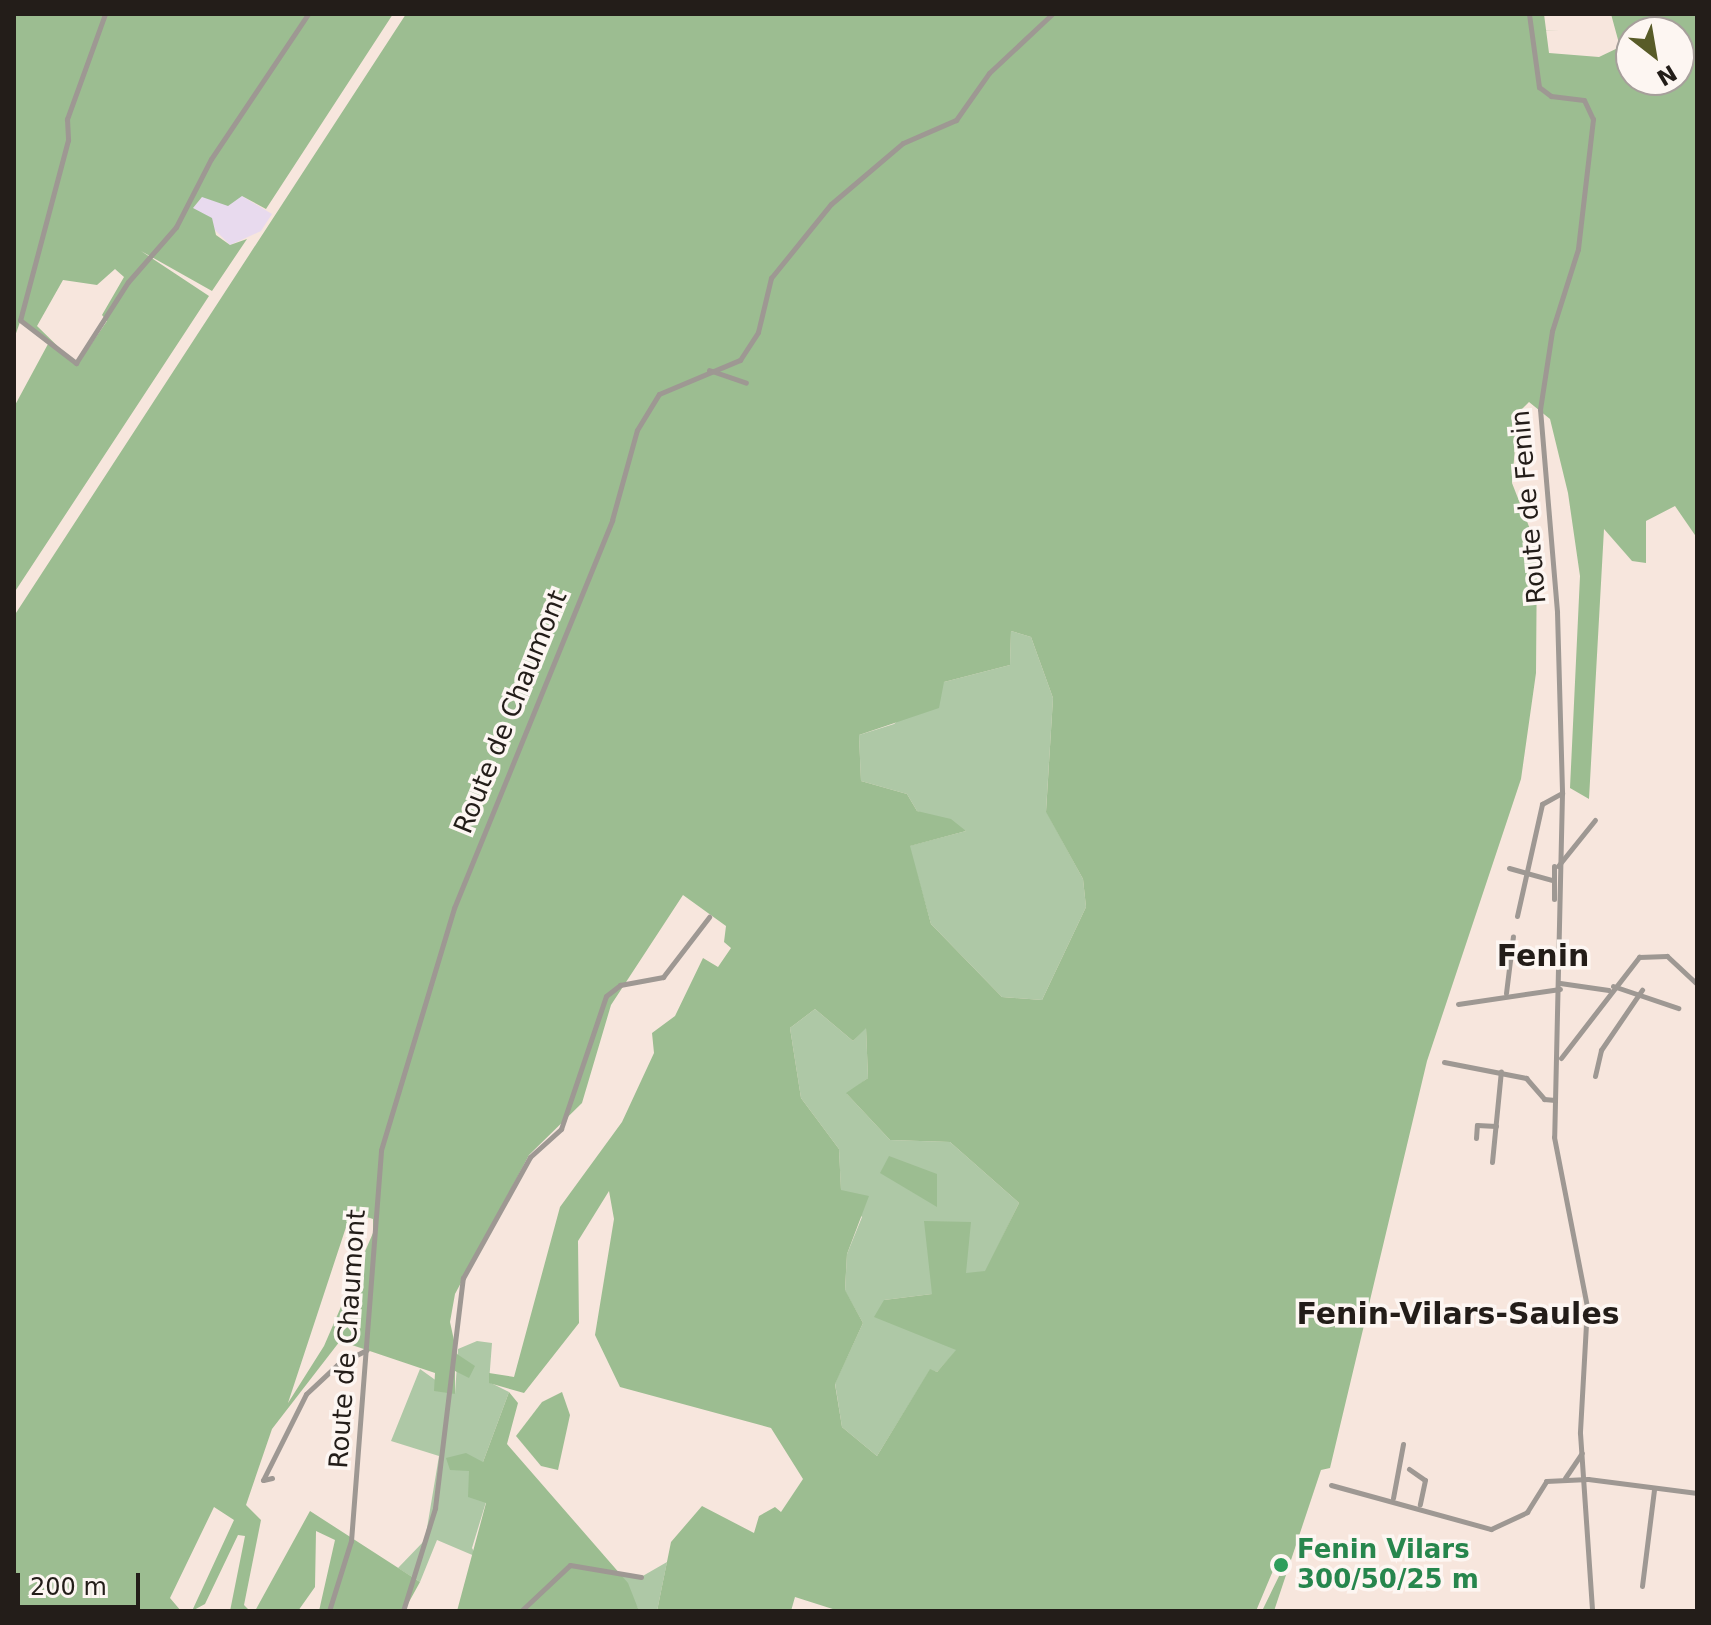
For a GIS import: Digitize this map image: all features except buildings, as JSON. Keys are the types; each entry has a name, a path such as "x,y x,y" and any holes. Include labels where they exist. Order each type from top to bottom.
{"street":[{"path":"105,14 67,119 68,140 20,320 76,363 128,282 176,227 211,159 308,14"},
{"name":"Route de Chaumont","path":"329,1611 351,1541 381,1150 454,908 612,520 637,430 659,394 709,369 744,356 771,278 831,204 909,139 956,120 984,79 1052,14"},
{"name":"Route de Fenin","path":"1529,14 1539,87 1551,96 1584,100 1593,119 1578,249 1540,401 1557,612 1562,793 1558,858"},
{"path":"709,369 746,383"},
{"path":"1517,916 1542,804 1562,793"},
{"path":"1557,867 1595,820"},
{"path":"1558,858 1560,986 1556,1159 1587,1306 1583,1453 1588,1479 1592,1611"},
{"path":"1558,858 1552,880 1558,904"},
{"path":"1509,868 1552,880"},
{"path":"403,1611 435,1508 463,1278 530,1157 561,1129 606,996 620,985 663,977 709,917"},
{"path":"1506,993 1513,936"},
{"path":"1559,1060 1629,963 1652,954 1671,958 1697,984"},
{"path":"1458,1004 1506,993 1560,986 1642,990 1678,1008"},
{"path":"1595,1076 1601,1050 1642,990"},
{"path":"1559,1043 1568,1046"},
{"path":"1444,1062 1526,1078 1544,1099 1555,1100"},
{"path":"1492,1162 1501,1071"},
{"path":"1476,1138 1477,1125 1496,1126"},
{"path":"272,1478 263,1480 306,1394 337,1365 366,1350"},
{"path":"1393,1498 1403,1444"},
{"path":"1565,1478 1583,1453"},
{"path":"1409,1469 1425,1480 1420,1504"},
{"path":"1331,1485 1420,1504 1496,1529 1527,1512 1541,1483 1565,1478 1697,1493"},
{"path":"1642,1586 1654,1489"},
{"path":"521,1611 542,1598 555,1574 574,1565 641,1577"}],"shaded area":[{"path":"242,196 272,214 261,231 230,245 193,208 202,197"}],"green space":[{"path":"14,14 393,14 266,209 242,196 228,206 202,197 193,208 212,218 216,235 230,245 247,239 212,291 141,251 209,296 14,593 14,407 48,344 20,322 14,339","holes":["115,269 124,277 102,315 107,321 77,365 37,326 63,280 97,285"]},
{"path":"406,14 1544,14 1549,53 1599,57 1615,49 1615,96 1695,96 1695,16 1615,16 1615,29 1611,14 1697,14 1697,538 1675,506 1646,521 1646,563 1632,561 1604,529 1589,799 1570,788 1580,576 1568,493 1550,419 1529,402 1518,413 1512,483 1537,547 1536,673 1521,779 1427,1061 1330,1468 1321,1470 1274,1611 1262,1611 1282,1570 1275,1566 1256,1611 839,1611 795,1597 791,1611 657,1611 671,1542 702,1506 754,1533 759,1516 775,1507 781,1512 803,1479 771,1428 620,1387 595,1335 614,1219 609,1191 578,1241 579,1323 524,1393 489,1383 489,1373 514,1377 560,1207 622,1122 654,1053 652,1033 675,1016 703,958 718,967 731,948 724,942 726,926 683,895 611,1005 582,1103 529,1155 455,1294 450,1322 457,1354 475,1366 469,1378 455,1371 455,1394 434,1391 435,1373 340,1341 272,1429 246,1505 261,1520 244,1605 250,1611 230,1611 245,1536 238,1535 205,1604 192,1611 234,1520 214,1507 170,1598 181,1611 14,1611 14,616","holes":["1011,631 1031,637 1053,698 1046,812 1083,879 1086,907 1042,1000 1002,997 931,924 910,846 966,831 951,819 917,811 907,794 861,781 859,735 939,708 944,682 1010,665","815,1009 853,1041 866,1028 868,1078 846,1093 890,1140 950,1142 1019,1203 985,1271 966,1273 971,1222 924,1221 932,1294 884,1300 874,1317 956,1350 937,1372 930,1369 877,1456 842,1427 835,1384 863,1323 845,1290 847,1254 869,1196 841,1190 839,1149 801,1098 790,1028","351,1212 373,1219 373,1233 324,1346 288,1403"]},
{"path":"1011,631 1031,637 1053,698 1046,811 1083,879 1086,907 1042,1000 1002,997 931,924 909,846 966,831 917,811 907,794 861,781 859,735 894,724 944,682 1010,665"},
{"path":"815,1009 853,1041 866,1027 868,1078 847,1094 890,1140 950,1142 1019,1203 986,1271 932,1294 884,1300 957,1350 937,1372 930,1370 877,1456 842,1427 835,1383 863,1323 845,1291 847,1254 862,1217 841,1191 839,1149 801,1098 790,1028"},
{"path":"889,1156 937,1174 937,1207 880,1173"},
{"path":"477,1341 492,1343 489,1382 509,1392 483,1462 470,1471 486,1502 472,1548 477,1557 437,1540 420,1582 398,1568 425,1540 439,1456 391,1441 420,1369 455,1394 458,1349"},
{"path":"509,1392 518,1403 507,1444 628,1583 639,1611 457,1611 486,1503 468,1497 469,1471 450,1470 446,1458 466,1453 483,1462"},
{"path":"562,1392 570,1415 558,1470 541,1466 516,1436 542,1402"},
{"path":"310,1511 420,1582 404,1611 319,1611 335,1540 316,1531 315,1587 298,1611 255,1611"},
{"path":"667,1562 657,1611 639,1611 622,1576 641,1577"}],"place":[{"name":"Fenin Vilars 300/50/25 m","path":"1281,1565"}],"district":[{"name":"Fenin","path":"1543,956"},
{"name":"Fenin-Vilars-Saules","path":"1458,1314"}]}
